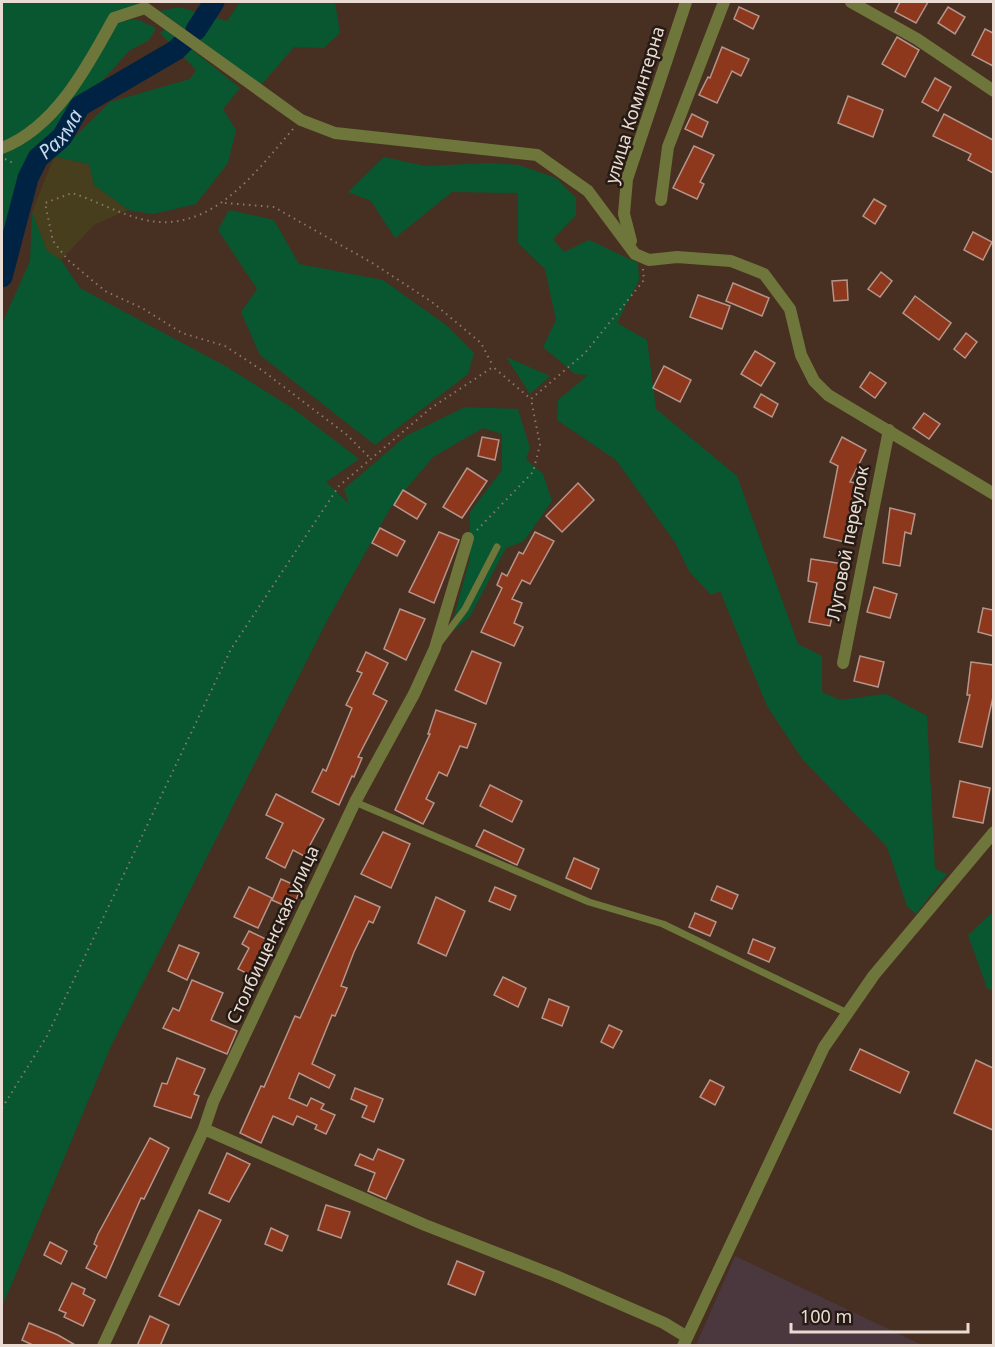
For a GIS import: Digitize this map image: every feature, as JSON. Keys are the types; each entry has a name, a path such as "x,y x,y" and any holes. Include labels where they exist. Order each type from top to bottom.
{"street":[{"name":"улица Коминтерна","path":"638,256 624,214 627,178 686,2"},
{"path":"661,200 668,147 724,2"},
{"path":"851,2 917,39 993,91"},
{"path":"2,148 22,138 52,112 93,55 114,18 145,8 301,120 335,134 537,155 588,191 638,256 649,260 677,257 730,261 764,274 790,309 801,355 814,381 828,396 993,494"},
{"name":"Луговой переулок","path":"843,663 888,430"},
{"name":"Столбищенская улица","path":"103,1346 204,1129 213,1102 355,802 414,694 435,648 468,538"},
{"path":"204,1129 425,1226 555,1276 664,1323 685,1341 824,1047 874,975 992,835"}],"lane":[{"path":"435,648 465,609 497,547"},
{"path":"355,802 589,902 663,924 847,1013"}],"path":[{"path":"301,120 225,202 205,214 177,220 140,219 72,193 45,203 53,241 68,260 105,291 142,308 182,333 225,346 235,352 347,435 371,459"},
{"path":"2,158 13,164"},
{"path":"225,202 274,207 374,264 432,302 482,343 493,367 531,399 540,446 533,472 468,538"},
{"path":"531,399 585,353 644,280 638,256"},
{"path":"2,1108 47,1036 231,649 339,486 431,408 493,367"}],"shaded area":[{"path":"735,1256 922,1345 696,1345"}],"green space":[{"path":"2,2 145,2 118,22 136,19 156,28 149,40 129,51 67,120 57,137 25,163 2,237"},
{"path":"240,2 335,2 340,33 324,48 294,47 261,85 160,11 179,7 227,21"},
{"path":"166,29 240,88 223,109 236,130 228,163 196,204 153,214 128,210 94,185 89,164 54,157 110,102 190,79 196,70 160,33"},
{"path":"384,157 425,166 490,163 519,165 556,178 576,198 576,215 553,239 564,252 589,240 638,263 639,280 617,323 647,340 656,409 737,476 798,644 822,656 822,692 840,700 886,694 927,716 935,869 947,874 916,914 907,906 887,847 803,760 767,706 720,591 711,595 689,571 676,544 616,460 557,420 558,400 588,375 575,374 543,347 556,320 545,269 518,243 518,193 452,192 395,238 371,201 348,192"},
{"path":"229,210 274,220 299,264 383,280 446,325 474,353 468,374 375,445 260,355 241,312 257,289 218,230"},
{"path":"32,212 47,250 61,260 80,288 227,367 295,410 359,459 326,482 349,504 344,489 406,436 465,407 518,409 530,448 526,459 543,474 552,501 524,541 506,548 470,616 449,635 470,558 470,512 502,470 502,434 483,428 433,457 391,507 329,617 111,1046 2,1307 2,324 30,261"},
{"path":"506,357 550,376 530,394"},
{"path":"993,912 993,991 987,988 968,935"}],"sand":[{"path":"54,157 89,164 94,185 128,210 94,225 61,260 47,251 32,212"}],"building":[{"path":"900,2 928,2 916,23 895,12"},
{"path":"739,7 759,16 753,29 734,19"},
{"path":"948,7 965,17 955,34 938,23"},
{"path":"985,29 993,33 993,66 972,55"},
{"path":"897,37 919,50 905,77 882,64"},
{"path":"722,47 749,59 741,76 732,71 717,103 699,95 708,77 710,78"},
{"path":"935,78 951,87 938,111 922,102"},
{"path":"848,96 883,110 873,137 838,123"},
{"path":"692,114 708,122 702,137 685,129"},
{"path":"944,114 993,140 993,173 968,160 971,154 933,136"},
{"path":"694,146 714,155 700,182 704,184 697,199 673,188"},
{"path":"874,199 886,206 875,224 863,216"},
{"path":"973,232 992,242 983,260 964,250"},
{"path":"881,272 892,281 880,297 868,289"},
{"path":"847,280 848,300 834,301 832,281"},
{"path":"733,283 769,298 762,316 726,301"},
{"path":"698,295 730,306 722,329 690,317"},
{"path":"915,296 951,323 939,340 903,313"},
{"path":"966,333 977,342 965,358 954,349"},
{"path":"755,351 775,363 761,386 741,374"},
{"path":"664,366 691,380 680,402 653,388"},
{"path":"870,372 886,383 875,398 860,387"},
{"path":"761,394 778,404 772,417 754,407"},
{"path":"924,413 940,424 929,439 913,428"},
{"path":"482,437 499,440 495,460 478,456"},
{"path":"842,437 866,450 850,482 857,483 849,543 824,537 838,466 830,462"},
{"path":"467,468 487,481 462,518 443,507"},
{"path":"578,483 594,500 562,532 546,516"},
{"path":"403,490 426,504 417,519 394,505"},
{"path":"890,508 915,514 911,534 905,532 900,566 883,563"},
{"path":"380,528 405,541 397,556 372,543"},
{"path":"439,532 459,540 434,603 409,592"},
{"path":"535,532 554,541 530,584 522,580 512,599 522,603 514,623 523,627 514,646 481,632 502,588 497,585 502,573 507,576 519,552 523,554"},
{"path":"811,559 844,564 830,626 809,622 817,583 808,581"},
{"path":"874,587 897,594 890,618 867,612"},
{"path":"983,608 993,610 993,636 978,632"},
{"path":"400,609 425,619 406,660 384,649"},
{"path":"472,651 501,663 486,704 455,690"},
{"path":"366,652 388,663 373,694 387,701 358,757 362,758 339,805 312,792 323,769 326,771 352,708 346,705 362,673 357,671"},
{"path":"860,656 884,662 878,687 854,681"},
{"path":"971,662 993,665 993,697 982,747 959,742 970,695 967,695"},
{"path":"436,710 476,724 467,748 460,746 447,776 439,772 426,799 434,803 423,824 395,810 430,734 428,734"},
{"path":"960,781 990,788 983,823 953,817"},
{"path":"490,785 522,801 512,822 480,806"},
{"path":"276,794 324,819 304,856 293,850 285,868 266,858 283,823 266,815"},
{"path":"484,830 524,849 517,865 476,846"},
{"path":"383,832 410,844 391,888 361,874"},
{"path":"574,858 599,869 591,889 566,878"},
{"path":"281,879 301,888 292,909 272,900"},
{"path":"717,886 738,895 732,909 711,900"},
{"path":"249,887 272,898 258,928 234,917"},
{"path":"495,887 516,896 510,910 489,901"},
{"path":"355,896 380,907 373,923 369,921 354,952 341,986 347,988 335,1016 332,1015 312,1064 335,1075 329,1088 299,1073 289,1098 307,1106 311,1098 324,1104 321,1109 335,1115 326,1134 315,1129 317,1125 297,1116 293,1125 273,1116 261,1143 240,1133 261,1086 264,1087 295,1016 300,1018"},
{"path":"436,897 465,911 446,956 418,943"},
{"path":"695,913 716,922 710,936 689,927"},
{"path":"249,931 268,940 256,963 264,967 258,979 238,969 249,948 242,944"},
{"path":"753,939 775,948 769,962 748,953"},
{"path":"179,945 199,953 187,980 168,971"},
{"path":"503,977 526,988 518,1007 494,995"},
{"path":"192,980 223,993 211,1020 237,1031 227,1054 163,1028 173,1008 179,1011"},
{"path":"549,999 569,1007 562,1026 542,1018"},
{"path":"609,1025 622,1031 613,1048 601,1042"},
{"path":"860,1049 909,1072 900,1093 850,1070"},
{"path":"177,1058 205,1069 194,1094 199,1096 191,1118 154,1106 162,1083 167,1084"},
{"path":"976,1060 993,1068 993,1130 954,1113"},
{"path":"710,1080 724,1087 715,1105 700,1097"},
{"path":"355,1088 383,1099 374,1122 362,1117 367,1106 351,1099"},
{"path":"150,1138 169,1148 144,1199 141,1198 106,1278 86,1268 97,1246 94,1244 98,1234"},
{"path":"378,1149 404,1160 386,1199 368,1191 375,1173 355,1165 360,1154 373,1160"},
{"path":"227,1153 250,1164 229,1202 209,1193"},
{"path":"326,1205 350,1212 341,1238 318,1230"},
{"path":"199,1210 221,1220 179,1305 159,1296"},
{"path":"271,1228 288,1236 282,1251 265,1244"},
{"path":"50,1242 67,1251 61,1264 44,1255"},
{"path":"457,1261 484,1272 475,1295 448,1284"},
{"path":"72,1283 85,1289 83,1294 95,1300 83,1326 64,1317 66,1313 59,1310"},
{"path":"150,1316 169,1325 160,1346 137,1346"},
{"path":"29,1323 77,1346 35,1346 22,1340"}],"waterway":[{"name":"Рахма","path":"196,30 214,2"},
{"name":"Рахма","path":"2,277 28,178 38,158 62,137 80,106 176,50 185,41"}]}
